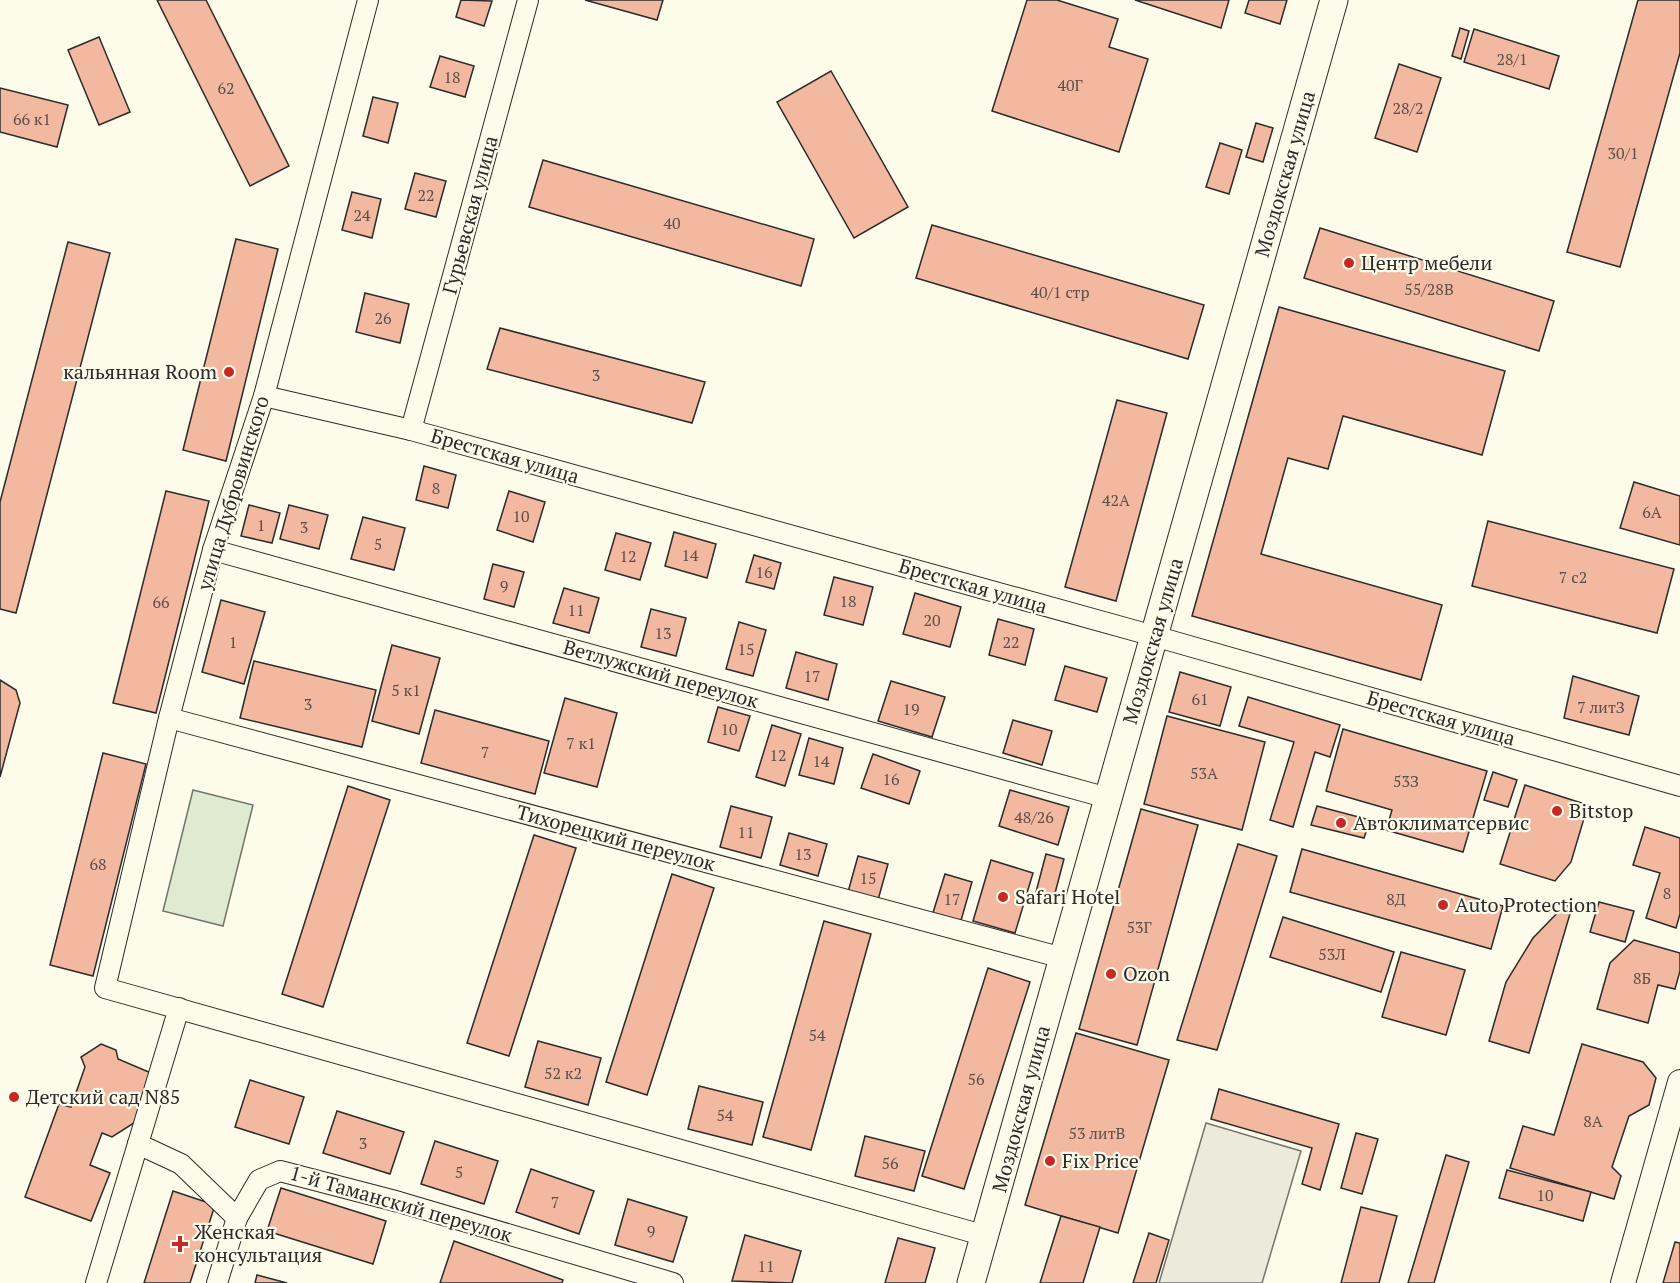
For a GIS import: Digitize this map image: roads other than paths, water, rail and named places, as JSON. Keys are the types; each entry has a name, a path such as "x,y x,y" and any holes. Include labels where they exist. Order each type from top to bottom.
{"main road":[{"name":"Моздокская улица","path":"971,1283 1334,0"}],"street":[{"name":"улица Дубровинского","path":"179,1008 105,987 169,718 213,550 264,396 368,0"},
{"name":"Гурьевская улица","path":"411,430 528,0"},
{"name":"Брестская улица","path":"264,396 411,430 1154,636 1680,786"},
{"name":"Ветлужский переулок","path":"213,550 1108,798"},
{"name":"Тихорецкий переулок","path":"169,718 1063,958"},
{"path":"96,1283 179,1008 986,1236"},
{"path":"1623,1283 1680,1082"},
{"path":"138,1144 181,1164 237,1218"},
{"name":"1-й Таманский переулок","path":"217,1283 237,1218 252,1187 265,1175 280,1171 399,1202 673,1283"}],"place":[{"name":"Центр мебели","path":"1349,263"},
{"name":"кальянная Room","path":"229,372"},
{"name":"Bitstop","path":"1557,811"},
{"name":"Автоклиматсервис","path":"1341,823"},
{"name":"Safari Hotel","path":"1003,897"},
{"name":"Auto Protection","path":"1443,905"},
{"name":"Ozon","path":"1111,974"},
{"name":"Детский сад N85","path":"14,1097"},
{"name":"Fix Price","path":"1050,1161"},
{"name":"Женская консультация","path":"180,1244"}]}
